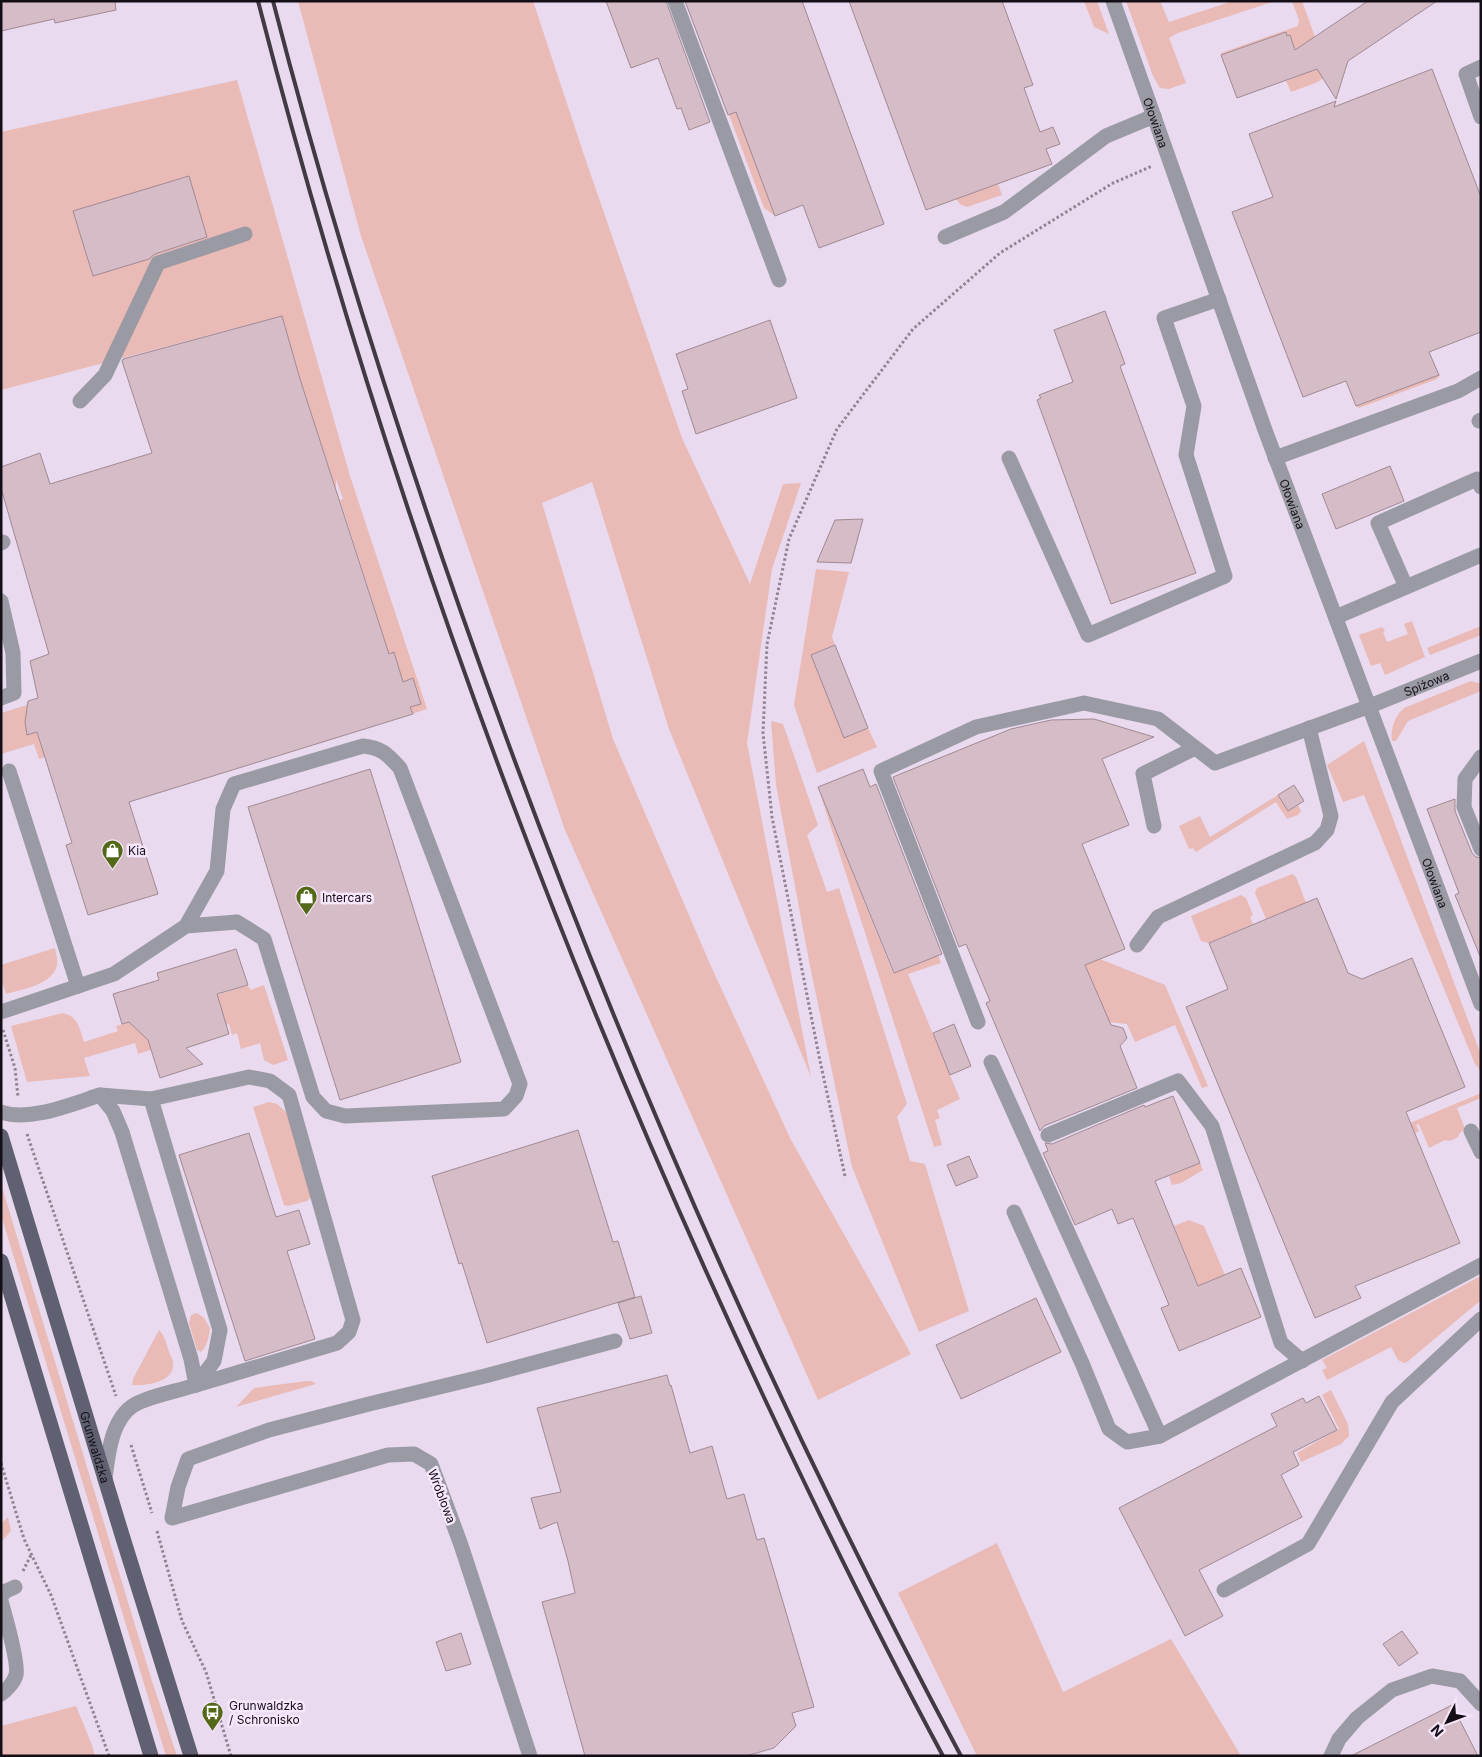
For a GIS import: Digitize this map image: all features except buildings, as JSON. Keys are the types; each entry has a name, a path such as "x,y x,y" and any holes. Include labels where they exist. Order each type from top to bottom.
{"main road":[{"name":"Grunwaldzka","path":"1,1136 191,1756"},
{"path":"1,1261 151,1756"}],"street":[{"path":"675,1 779,280"},
{"name":"Ołowiana","path":"1113,1 1275,458 1481,1004"},
{"path":"1481,67 1466,74 1481,117"},
{"path":"946,237 1004,212 1106,136 1154,116"},
{"path":"80,401 105,375 158,263 245,234"},
{"path":"1009,458 1088,635 1225,576 1186,455 1194,406 1164,318 1219,299"},
{"path":"1275,458 1458,391 1481,378"},
{"path":"1406,587 1378,523 1477,479 1481,487"},
{"path":"1336,617 1481,555"},
{"path":"1,601 13,653 14,693 1,698"},
{"name":"Spiżowa","path":"1195,748 1216,763 1370,706 1481,661"},
{"path":"978,1022 881,771 976,727 1084,703 1158,719 1195,748 1143,774 1154,826"},
{"path":"1137,945 1158,916 1314,843 1327,830 1331,816 1310,728"},
{"path":"1,1012 114,974 186,926 217,871 223,809 234,784 362,746 377,747 400,768 520,1084 516,1096 504,1110 345,1116 326,1111 313,1097 264,939 237,922 186,926"},
{"path":"1481,757 1465,779 1464,807 1481,848"},
{"path":"9,771 78,986"},
{"path":"991,1062 1160,1436"},
{"path":"1,1112 21,1116 100,1095 151,1098 249,1077 270,1080 289,1095 353,1320 349,1332 337,1343 139,1402 129,1408 122,1416 109,1446 105,1479"},
{"path":"1048,1135 1178,1081 1212,1126 1281,1343 1302,1361"},
{"path":"100,1095 113,1111 122,1132 191,1359 196,1385"},
{"path":"151,1098 220,1330 214,1361 196,1385"},
{"path":"1471,1131 1481,1152"},
{"path":"1014,1212 1082,1363 1109,1429 1127,1442 1160,1436 1481,1265"},
{"path":"1224,1590 1308,1544 1392,1402 1481,1319"},
{"name":"Wróblowa","path":"530,1756 461,1546 431,1464 414,1454 388,1455 172,1518 178,1486 188,1459 269,1430 485,1376 615,1340"},
{"path":"1,1596 6,1591 15,1587"},
{"path":"1,1601 16,1675 12,1683 1,1694"},
{"path":"1331,1756 1339,1739 1357,1718 1392,1690 1424,1678 1432,1676 1460,1681 1481,1704"}],"path":[{"path":"845,1176 819,1056 772,817 763,733 766,644 789,539 836,429 913,330 1000,253 1112,183 1169,159"},
{"path":"1,1024 15,1068 21,1116 122,1416 152,1515"},
{"path":"1,1463 24,1539 51,1595 109,1756"},
{"path":"155,1524 182,1621 206,1672 231,1756"}],"shaded area":[{"path":"298,1 533,1 682,438 750,584 783,484 801,483 772,569 747,743 811,1077 669,729 592,482 542,503 613,739 710,964 790,1138 911,1354 818,1400 565,830 361,236"},
{"path":"1084,1 1097,1 1109,34 1094,27"},
{"path":"1126,1 1160,1 1169,22 1233,1 1275,1 1178,33 1169,38 1186,83 1169,89 1160,88 1153,76"},
{"path":"1292,1 1302,1 1315,37 1301,46 1323,78 1318,82 1291,92 1286,81 1301,75 1286,32 1221,55 1221,53 1298,26 1299,20"},
{"path":"237,80 350,476 427,709 409,715 407,708 421,703 413,679 399,683 389,652 39,759 34,744 1,754 1,713 27,705 25,722 28,735 380,625 340,500 343,499 336,479 336,489 300,379 282,316 1,390 1,132"},
{"path":"730,95 775,216 764,208 725,104"},
{"path":"998,184 1002,195 967,207 960,204 956,199"},
{"path":"1441,374 1437,379 1359,408 1356,406"},
{"path":"816,569 849,572 832,637 835,645 811,655 844,737 868,728 877,747 817,773 794,705"},
{"path":"1412,621 1425,657 1385,675 1380,663 1371,666 1359,635 1382,627 1385,631 1383,632 1387,642 1408,634 1404,624"},
{"path":"1481,626 1481,635 1430,655 1427,648"},
{"path":"1471,681 1481,684 1481,691 1408,721 1396,741 1392,741 1394,723 1404,708"},
{"path":"771,721 783,724 818,825 807,835 827,892 839,888 907,1104 897,1117 910,1161 925,1164 969,1311 919,1332 852,1167 810,966 776,785"},
{"path":"1364,741 1481,1055 1481,1074 1475,1064 1364,795 1343,802 1327,765"},
{"path":"818,787 893,973 938,955 941,963 908,974 960,1099 937,1110 940,1118 935,1120 942,1145 934,1147"},
{"path":"1278,795 1288,811 1298,805 1301,811 1298,815 1287,819 1276,802 1196,852 1193,848 1189,849 1179,826 1200,816 1210,837"},
{"path":"1292,874 1296,877 1306,903 1266,919 1255,893 1257,888"},
{"path":"1241,895 1246,898 1253,915 1250,917 1253,924 1209,943 1201,941 1191,916"},
{"path":"55,948 57,965 50,977 36,985 6,994 1,979 1,965"},
{"path":"1100,959 1165,985 1208,1086 1202,1088 1175,1025 1135,1042 1127,1024 1109,1022 1085,965"},
{"path":"264,985 288,1060 273,1065 264,1060 260,1043 241,1049 237,1033 232,1035 229,1024 206,1032 209,1041 186,1048 179,1041 138,1054 135,1043 84,1058 90,1076 27,1082 11,1026 63,1013 75,1020 84,1042 118,1031 116,1026 243,987 248,986 251,990"},
{"path":"1481,1093 1481,1098 1457,1108 1465,1129 1458,1137 1450,1141 1445,1140 1429,1148 1419,1124 1416,1125 1419,1131 1415,1133 1410,1123"},
{"path":"269,1102 277,1104 288,1114 311,1197 307,1201 288,1206 284,1205 253,1107"},
{"path":"1200,1163 1203,1170 1181,1183 1172,1185 1169,1176"},
{"path":"1,1184 152,1681 177,1756 166,1756 1,1215"},
{"path":"1189,1220 1204,1226 1225,1275 1209,1281 1211,1288 1201,1292 1174,1226"},
{"path":"1481,1276 1481,1300 1407,1362 1404,1363 1398,1360 1391,1347 1327,1380 1322,1370 1327,1368 1322,1360"},
{"path":"197,1313 204,1318 210,1328 206,1344 201,1352 197,1350 189,1323 191,1315"},
{"path":"159,1330 164,1337 173,1361 171,1372 167,1377 156,1382 132,1385 133,1379"},
{"path":"312,1381 316,1384 236,1407 254,1388"},
{"path":"1331,1390 1348,1424 1349,1436 1341,1444 1301,1462 1297,1453 1339,1429 1322,1395"},
{"path":"8,1517 11,1531 1,1542 1,1524"},
{"path":"997,1543 1063,1692 1171,1639 1241,1756 977,1756 898,1593"},
{"path":"76,1706 95,1756 1,1756 1,1726"}],"railway":[{"path":"258,1 307,182 418,540 480,716 547,892 617,1066 691,1238 769,1408 853,1583 943,1756"},
{"path":"273,1 337,231 384,383 460,609 569,903 627,1048 688,1192 752,1335 819,1477 961,1756"}],"place":[{"name":"Kia","path":"112,869"},
{"name":"Intercars","path":"306,916"},
{"name":"Grunwaldzka / Schronisko","path":"213,1731"}]}
